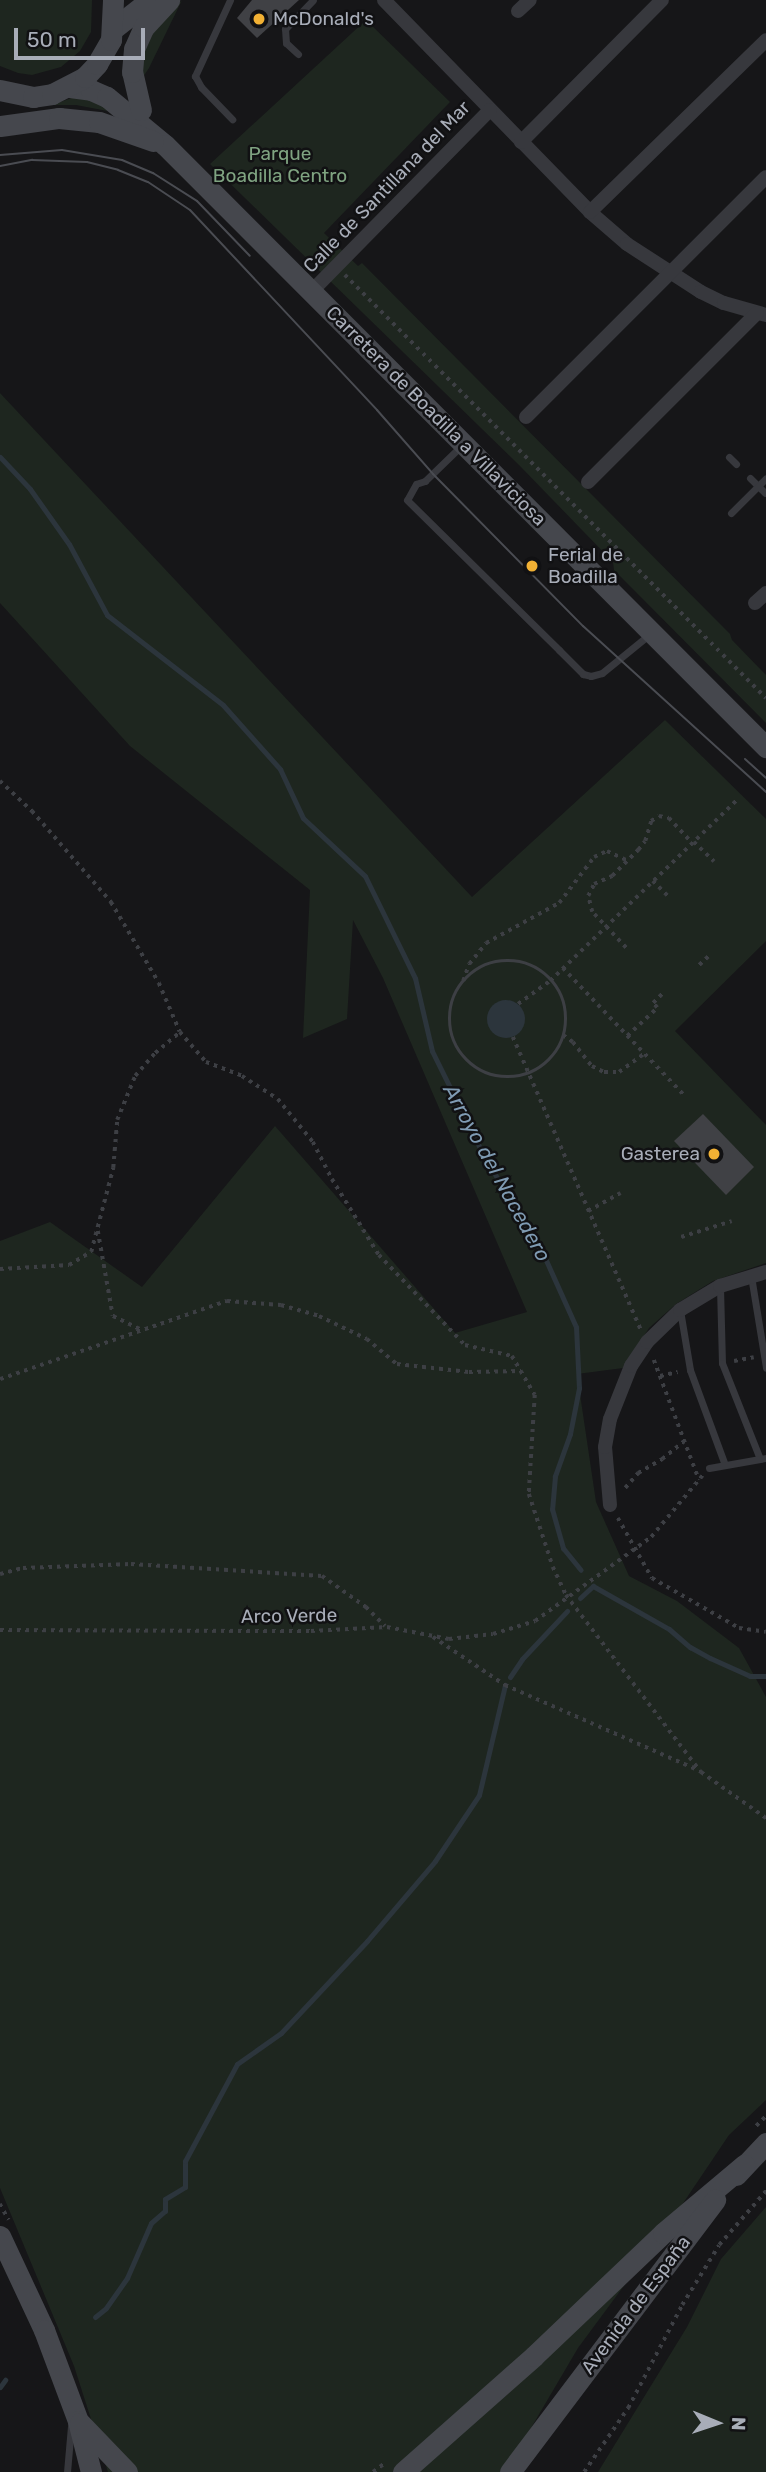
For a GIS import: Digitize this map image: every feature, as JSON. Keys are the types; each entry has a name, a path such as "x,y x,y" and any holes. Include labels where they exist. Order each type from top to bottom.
{"street":[{"path":"0,90 33,97 70,87 97,65 106,50 113,29 113,0"},
{"path":"113,29 150,0"},
{"path":"141,110 132,72 134,49 144,27 169,0"},
{"path":"519,11 530,0"},
{"path":"521,142 662,0"},
{"name":"Calle de Santillana del Mar","path":"390,2 590,212 669,273 724,303 761,314"},
{"path":"590,212 766,40"},
{"name":"Carretera de Boadilla a Villaviciosa","path":"106,50 165,145"},
{"name":"Carretera de Boadilla a Villaviciosa","path":"70,87 91,90 107,97 165,145 766,747"},
{"name":"Calle de Santillana del Mar","path":"312,292 490,110"},
{"path":"0,126 59,118 99,122 165,145"},
{"path":"526,417 766,177"},
{"path":"588,482 761,314"},
{"path":"609,1501 605,1447 610,1419 631,1366 647,1342 680,1310 720,1286 766,1272"},
{"name":"Avenida de España","path":"510,2472 744,2165 766,2143"},
{"path":"403,2472 534,2356 663,2233 744,2165"},
{"path":"0,2236 44,2330 75,2414 91,2472"},
{"path":"75,2414 127,2472"}],"lane":[{"path":"230,0 195,76 232,119"},
{"path":"298,54 286,43 285,29 313,0"},
{"path":"464,442 425,481 416,484 407,500 583,674 603,673 651,633"},
{"path":"729,457 737,464"},
{"path":"750,478 765,493"},
{"path":"731,513 766,478"},
{"path":"751,1276 766,1368"},
{"path":"709,1468 763,1458 722,1363 720,1286"},
{"path":"680,1310 691,1370 725,1465"},
{"path":"67,2472 75,2414"}],"path":[{"path":"336,266 766,698"},
{"path":"0,781 32,811 111,902 159,983 180,1032 206,1062 242,1076 278,1099 313,1142 332,1179 379,1255 465,1345 512,1356 535,1395 529,1494 553,1567 566,1595 701,1772"},
{"path":"518,1004 550,981 738,799"},
{"path":"626,948 592,912 588,896 594,884 612,876 645,841 651,821 659,816 669,818 714,861"},
{"path":"461,985 484,967 512,962 539,971 550,981 564,1006 563,1035 551,1058 529,1073 503,1077 489,1074 467,1060 458,1049 453,1037 451,1010 469,964 486,943 559,903 572,891 594,857 607,851 628,860"},
{"path":"653,881 670,898"},
{"path":"699,965 711,954"},
{"path":"563,968 682,1094"},
{"path":"627,1036 657,1007 653,1003 663,993"},
{"path":"0,1269 69,1265 91,1252 113,1168 117,1120 135,1076 155,1053 180,1032"},
{"path":"563,1035 573,1042 592,1066 604,1072 619,1072 644,1054"},
{"path":"513,1037 647,1342 699,1480"},
{"path":"588,1211 620,1193"},
{"path":"681,1237 732,1222"},
{"path":"97,1228 113,1316 144,1331"},
{"path":"0,1379 227,1301 281,1305 319,1316 367,1339 397,1364 469,1371 521,1371"},
{"path":"684,1441 662,1459 638,1473 609,1501 652,1578 739,1628 766,1632"},
{"name":"Arco Verde","path":"0,1629 311,1630 387,1627 449,1639 494,1634 535,1621 566,1595 637,1547 651,1536 709,1468"},
{"path":"0,1574 23,1568 131,1564 322,1576 366,1607 387,1627"},
{"path":"431,1635 505,1685 701,1772 766,1818"},
{"path":"584,2472 628,2408 682,2305 719,2245 766,2191"}],"green space":[{"path":"0,0 92,0 91,32 80,51 61,67 32,75 18,73 0,66"},
{"path":"182,0 143,77 140,64 145,41"},
{"name":"Parque Boadilla Centro","path":"366,20 450,102 324,233 358,266 362,263 730,634 732,640 766,675 766,723 614,570 613,562 519,465 210,164"},
{"path":"80,95 118,113 76,105 52,105"},
{"path":"0,393 472,897 665,720 766,819 766,941 675,1031 766,1125 766,1263 713,1281 676,1304 649,1328 623,1368 577,1374 596,1502 629,1576 677,1601 739,1648 766,1697 766,2100 729,2135 663,2233 578,2348 505,2472 108,2472 74,2366 0,2188 0,1241 50,1222 142,1287 275,1126 455,1333 527,1312 383,978 353,920 347,1019 303,1038 310,890 130,746 0,603"},
{"path":"766,2207 766,2472 598,2472 687,2327 721,2259"}],"shaded area":[{"path":"506,1000 520,1005 525,1019 520,1033 506,1038 492,1033 487,1019 492,1005"}],"building":[{"name":"McDonald's","path":"252,0 299,0 257,38 237,18"},
{"name":"Gasterea","path":"703,1114 754,1167 726,1195 674,1141"}],"waterway":[{"name":"Arroyo del Nacedero","path":"0,457 30,489 69,544 107,615 223,705 280,769 303,818 365,876 415,978 432,1051 484,1156 545,1258 576,1327 579,1388 570,1434 555,1476 552,1509 563,1548 581,1570"},
{"name":"Arroyo del Nacedero","path":"580,1598 593,1586 669,1629 690,1647 710,1658 750,1676 766,1676"},
{"path":"510,1677 522,1659 567,1611"},
{"path":"95,2317 106,2308 127,2278 151,2223 165,2211 165,2199 185,2187 185,2161 237,2064 281,2033 367,1941 435,1861 479,1795 505,1685"},
{"path":"0,2387 5,2380"}],"tram line":[{"path":"0,155 62,150 122,160 153,173 197,201 250,256"},
{"path":"0,166 32,160 87,162 148,182 190,210 377,410 433,474 583,626 766,792"},
{"path":"745,759 766,778"}],"place":[{"name":"McDonald's","path":"259,19"},
{"name":"Ferial de Boadilla","path":"532,566"},
{"name":"Gasterea","path":"714,1154"}]}
